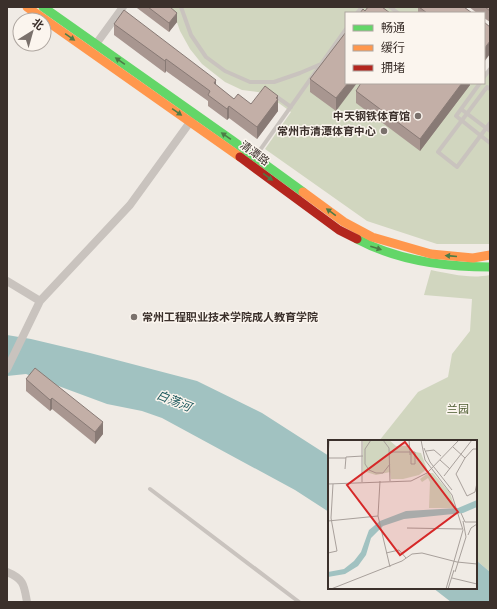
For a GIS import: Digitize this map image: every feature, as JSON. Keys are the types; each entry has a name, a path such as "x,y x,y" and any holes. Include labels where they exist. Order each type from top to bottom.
{"main road":[{"name":"清潭路","path":"27,7 193,118 255,157 344,222 372,237 431,254 473,258 490,255"},
{"name":"清潭路","path":"42,7 96,44 339,230 368,245 410,258 439,264 468,267 490,267"}],"street":[{"path":"96,44 124,7"},
{"path":"7,369 40,300 130,205 193,118"},
{"path":"7,281 40,300"},
{"path":"7,572 18,577 24,585 27,602"}],"lane":[{"path":"181,7 191,34 206,57 225,72 250,82 274,82 321,64"},
{"path":"255,157 345,30"},
{"path":"256,82 262,86"},
{"path":"479,84 456,116 490,143"},
{"path":"490,89 488,87 438,152 457,167 481,135 488,130 490,123"},
{"path":"268,90 291,107"},
{"path":"461,109 488,130"},
{"path":"150,488 299,602"}],"green space":[{"name":"常州市清潭体育中心","path":"171,7 453,7 460,12 345,12 345,84 485,84 485,71 490,75 490,244 437,244 367,221 265,149 291,112 265,93 242,90 225,82 202,64 190,49 180,31"},
{"name":"兰园","path":"431,270 468,276 490,275 490,572 477,561 477,440 380,440 418,392 448,377 452,354 470,331 472,299 424,295"}],"water":[{"name":"白荡河","path":"7,335 90,353 197,381 262,413 328,455 328,511 295,490 162,418 142,411 107,404 26,374 7,376"},
{"path":"477,561 490,572 490,602 451,602 434,589 477,589"}],"building":[{"path":"148,7 170,7 177,13 169,23"},
{"path":"368,7 382,7 389,12 361,12 363,9 365,11"},
{"path":"419,7 464,7 471,12 426,12"},
{"path":"124,10 216,80 214,83 234,99 238,94 251,104 265,86 278,96 276,98 278,99 257,127 229,106 227,109 208,95 210,91 114,24"},
{"path":"485,23 490,27 490,41 485,48"},
{"path":"345,33 345,84 347,84 336,98 310,79"},
{"name":"中天钢铁体育馆","path":"360,84 461,84 420,139 356,91"},
{"path":"35,368 103,422 95,432 52,398 50,400 26,379"}],"traffic: fast":[{"path":"43,7 303,192"},
{"path":"357,239 388,252 422,261 456,266 490,267"}],"traffic: slow":[{"path":"27,7 240,157"},
{"path":"303,192 344,222 372,237 431,254 473,258 490,255"}],"traffic: jam":[{"path":"240,157 339,230 357,239"}],"place":[{"name":"中天钢铁体育馆","path":"418,116"},
{"name":"常州市清潭体育中心","path":"384,131"},
{"name":"常州工程职业技术学院成人教育学院","path":"134,317"}]}
